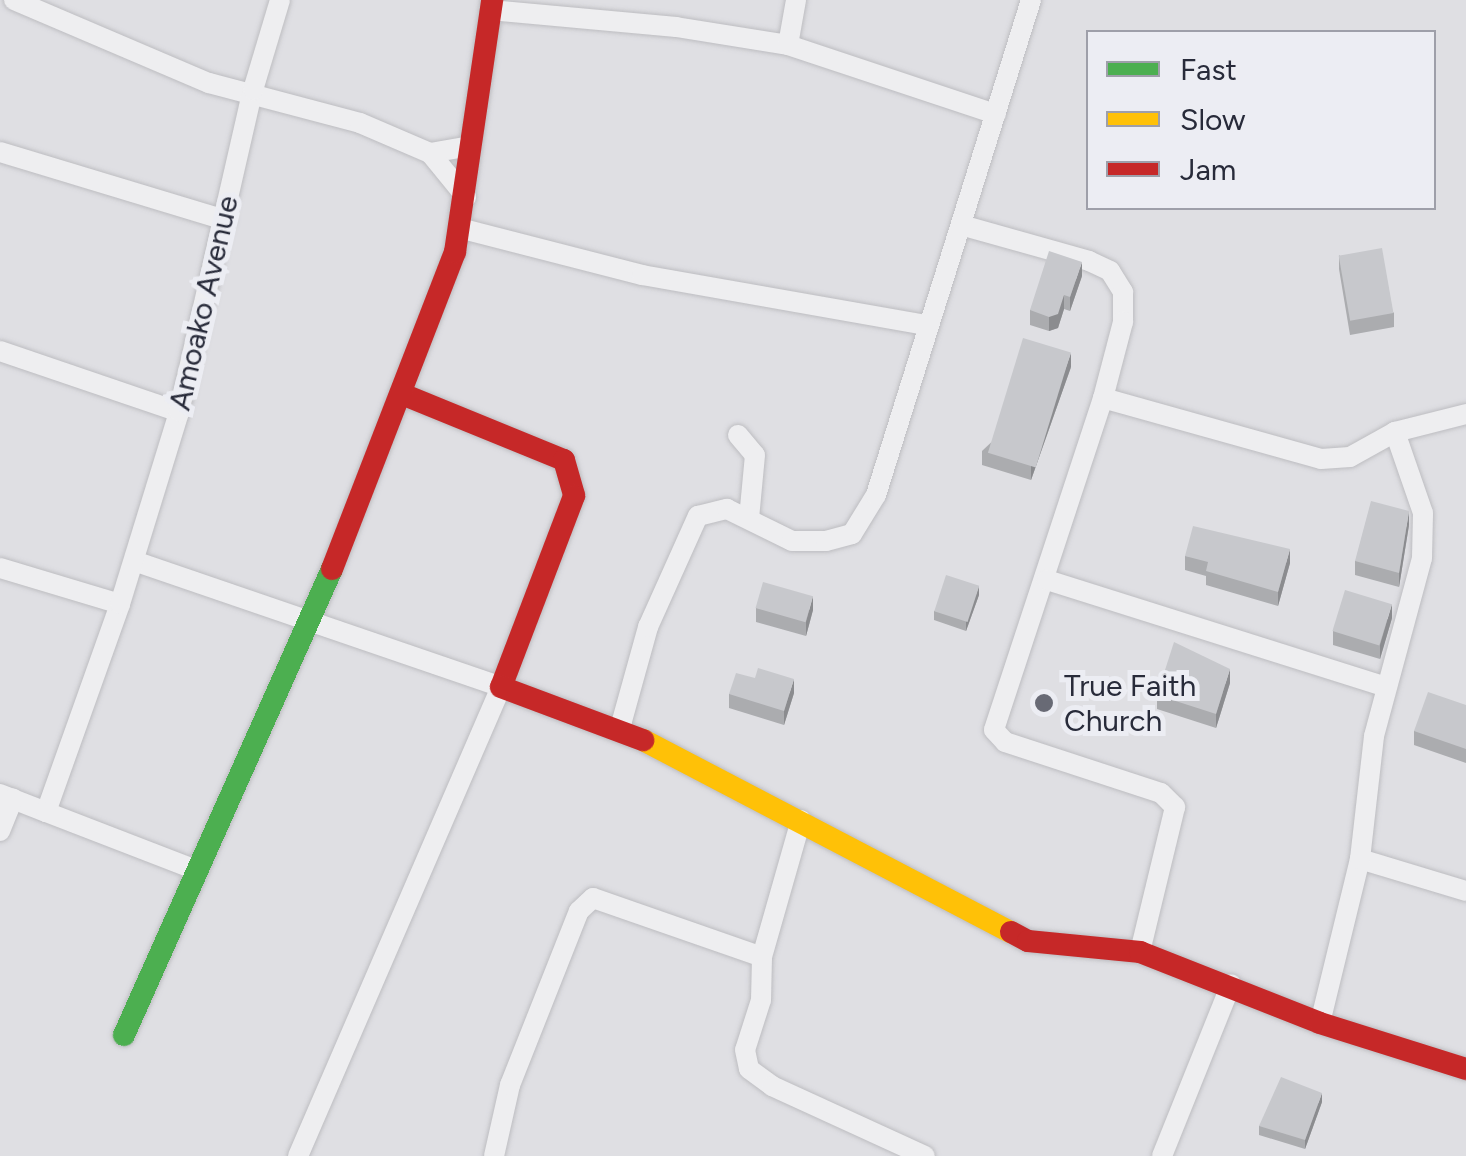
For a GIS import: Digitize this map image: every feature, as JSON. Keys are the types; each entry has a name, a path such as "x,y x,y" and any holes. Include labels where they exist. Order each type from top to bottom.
{"street":[{"path":"14,0 52,9 162,68 252,90 430,153 470,146"},
{"name":"Amoako Avenue","path":"46,812 120,604 179,412 252,90 280,0"},
{"path":"788,45 796,0"},
{"path":"620,728 648,627 698,516 728,510 792,541 852,534 876,495 1031,0"},
{"path":"124,1035 312,618 463,229 470,146 491,5 788,45 996,114"},
{"path":"0,152 225,220"},
{"path":"430,153 466,198"},
{"path":"961,224 1110,271 1123,292 1123,322 1102,398 1048,580 994,730 1004,742 1162,793 1175,807 1140,952"},
{"path":"463,229 642,275 926,326"},
{"path":"0,351 179,412"},
{"path":"298,1156 500,687 574,496 574,474 564,460 402,394"},
{"path":"1102,398 1321,459 1350,457 1395,432 1466,414"},
{"path":"1320,1022 1360,859 1386,687 1422,558 1422,513 1395,432"},
{"path":"738,435 754,455 749,518"},
{"path":"134,561 312,618 620,728 1028,941 1140,952 1231,984 1320,1022 1466,1069"},
{"path":"0,568 120,604"},
{"path":"1048,580 1386,687"},
{"path":"0,831 7,796 196,870"},
{"path":"801,820 762,957 761,1000 745,1050 749,1069 772,1086 924,1156"},
{"path":"1360,859 1466,891"},
{"path":"494,1156 510,1085 579,911 593,898 762,957"},
{"path":"1162,1156 1231,984"}],"building":[{"path":"1382,248 1393,313 1350,321 1339,256"},
{"path":"1049,251 1082,262 1070,297 1064,295 1058,314 1049,317 1030,310"},
{"path":"1023,338 1071,353 1036,467 988,453"},
{"path":"1371,501 1409,511 1399,573 1355,561"},
{"path":"1193,526 1290,549 1278,592 1206,571 1208,562 1185,556"},
{"path":"946,575 979,586 968,622 934,611"},
{"path":"763,582 813,596 806,622 756,608"},
{"path":"1345,590 1392,604 1379,645 1332,631"},
{"path":"1174,642 1230,669 1216,714 1157,695"},
{"path":"758,668 794,679 784,711 729,694 736,673 755,678"},
{"path":"1428,692 1466,705 1466,749 1414,731"},
{"path":"1281,1077 1322,1093 1305,1140 1259,1126"}],"traffic: fast":[{"path":"124,1035 332,569"}],"traffic: slow":[{"path":"643,740 1011,932"}],"traffic: jam":[{"path":"332,569 455,252 492,0"},
{"path":"402,394 564,460 574,496 501,687 643,740"},
{"path":"1011,932 1028,941 1140,952 1320,1023 1466,1069"}],"place":[{"name":"True Faith Church","path":"1044,703"}]}
